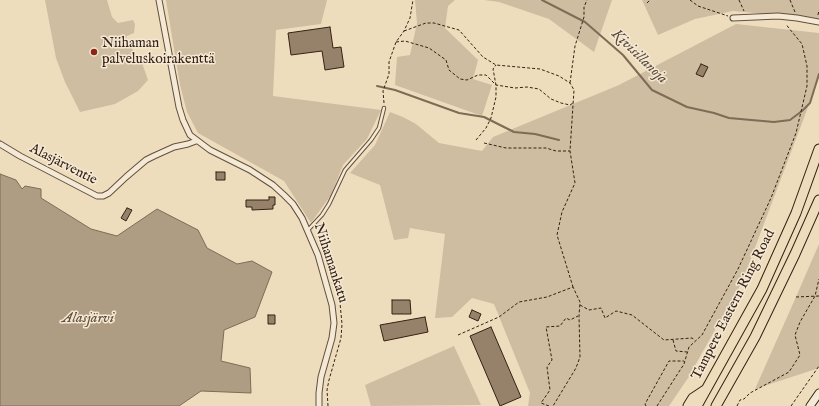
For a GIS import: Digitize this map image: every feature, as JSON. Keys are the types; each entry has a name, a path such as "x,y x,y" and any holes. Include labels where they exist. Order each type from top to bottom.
{"highway":[{"name":"Tampere Eastern Ring Road","path":"697,406 762,289 796,213 819,149"},
{"path":"716,406 755,337 792,261 819,200"},
{"path":"688,406 693,398 709,386"}],"main road":[{"path":"810,406 819,393"}],"street":[{"name":"Niihamankatu","path":"159,0 179,107 182,120 190,135 210,150 250,170 273,185 293,204 302,218 318,256 326,282 334,323 332,338 319,386 319,406"},
{"path":"734,18 783,17 819,22"},
{"name":"Alasjärventie","path":"0,144 20,156 64,178 88,193 103,196 114,190 126,177 146,160 174,147 196,141"}],"lane":[{"path":"307,230 322,215 329,204 345,170 371,140 379,128 384,108"}],"path":[{"path":"384,108 383,91 389,74 389,62 396,42 404,31 410,18 413,0"},
{"path":"570,83 575,46 584,18 584,7 586,0"},
{"path":"647,3 650,0"},
{"path":"690,0 698,6 734,18"},
{"path":"739,0 747,18"},
{"path":"790,0 797,18"},
{"path":"658,406 685,361 689,346 702,336 738,269 771,198 796,133 806,86 807,66 802,44 788,27 783,17"},
{"path":"404,31 426,23 434,23 459,30 483,57 496,65 540,69 559,76 570,83 574,90 570,152 575,183 562,212 557,235 572,287 580,302 580,357 576,368 553,406"},
{"path":"396,42 405,41 429,48 446,60 449,70 460,79 467,80 478,75 486,75 496,85 515,88 540,89 551,98 561,103 570,105 573,102"},
{"path":"476,140 491,118 496,97 496,85 493,69 496,65"},
{"path":"484,143 506,148 546,148 556,151 570,152"},
{"path":"737,406 740,400 744,399 750,393 789,372 800,355 794,335 815,296 819,279"},
{"path":"458,335 499,317 519,302 547,297 572,287"},
{"path":"796,297 819,296"},
{"path":"579,305 589,310 601,308 605,318 616,311 632,315 664,340 692,338 696,340"},
{"path":"549,406 541,403 550,390 547,367 552,360 546,327 560,326 566,318 570,320 579,316"},
{"path":"673,339 676,351 688,352"},
{"path":"646,406 645,404 668,361 685,361"},
{"path":"791,406 819,366"}],"shaded area":[{"name":"Niihaman palveluskoirakenttä","path":"45,0 107,0 112,17 118,23 133,20 135,24 134,33 127,36 126,40 142,63 148,80 138,91 115,104 80,112 65,82 56,58"},
{"path":"166,0 327,0 321,24 276,30 273,96 381,110 367,139 343,165 331,195 311,223 284,181 198,133 187,112 180,85"},
{"path":"415,0 455,0 448,6 445,28 478,60 473,79 492,85 482,116 395,85 397,57 410,55 417,23"},
{"path":"484,0 612,0 594,52 549,19 499,2"},
{"path":"642,0 819,0 819,19 733,11 695,19 658,35"},
{"path":"736,24 819,33 819,78 742,282 688,378 669,406 528,406 530,393 494,304 472,298 452,317 435,318 445,234 410,228 408,238 394,240 380,185 350,173 375,145 390,112 416,124 439,143 482,151 493,137 619,85"},
{"path":"819,244 819,368 755,389 796,297"},
{"path":"454,346 481,405 371,406 365,385"}],"water":[{"name":"Alasjärvi","path":"0,174 16,180 22,189 25,186 41,189 41,198 91,229 117,236 157,209 198,230 207,248 237,264 252,261 272,272 255,317 224,330 221,361 250,368 251,393 201,391 179,406 0,406"}],"building":[{"path":"330,27 333,48 341,47 344,67 325,70 322,51 291,55 288,33"},
{"path":"701,64 708,67 703,77 696,74"},
{"path":"216,172 225,172 225,180 216,180"},
{"path":"269,197 275,197 275,205 273,205 273,209 252,210 252,207 246,207 246,200 269,200"},
{"path":"127,208 132,210 126,221 121,218"},
{"path":"392,300 410,300 411,314 392,314"},
{"path":"472,310 481,314 478,321 469,317"},
{"path":"268,315 275,315 275,324 268,324"},
{"path":"425,317 428,332 384,341 380,325"},
{"path":"491,327 521,397 500,406 470,336"}],"waterway":[{"name":"Kivisillanoja","path":"542,0 585,22 623,55 652,90 687,107 729,118 774,122 790,120 810,103 819,74"},
{"path":"377,86 395,90 459,113 484,117 514,132 535,134 559,140"}],"place":[{"name":"Niihaman palveluskoirakenttä","path":"94,52"}]}
